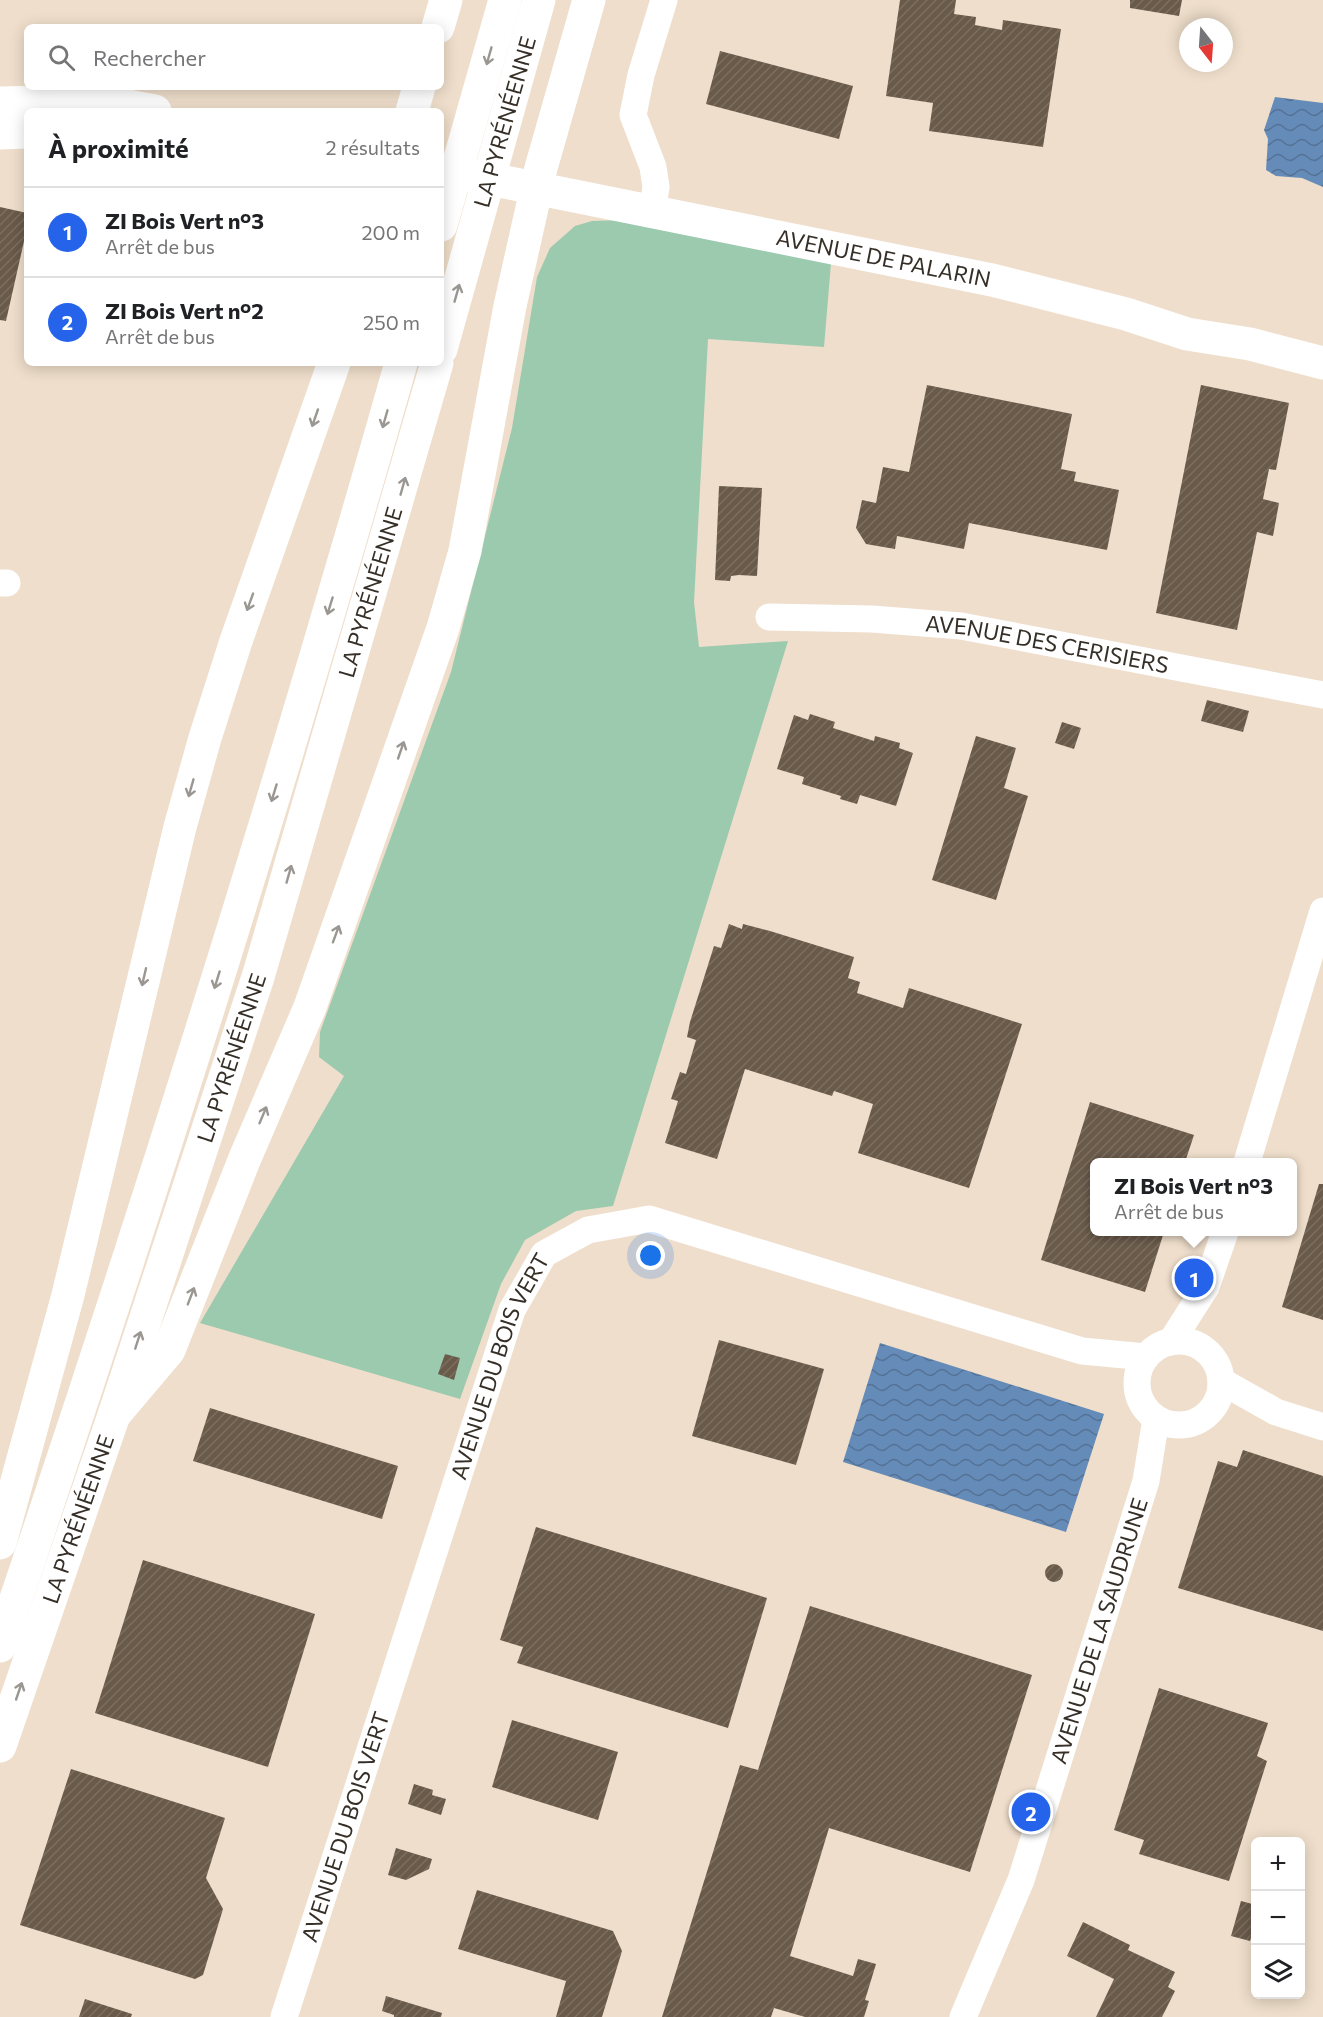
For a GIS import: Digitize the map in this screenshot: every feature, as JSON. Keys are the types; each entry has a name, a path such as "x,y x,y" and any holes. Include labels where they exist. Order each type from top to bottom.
{"main road":[{"path":"439,24 446,0"},
{"name":"LA PYRÉNÉENNE","path":"444,214 505,0"},
{"name":"LA PYRÉNÉENNE","path":"444,338 539,0"},
{"path":"114,1415 169,1350 245,1158 310,1006 443,628 467,541 510,306 541,168 589,0"},
{"path":"413,108 418,90"},
{"path":"0,103 101,101 139,108"},
{"path":"0,134 24,132"},
{"name":"AVENUE DE PALARIN","path":"444,170 992,280 1126,314 1187,334 1250,344 1323,363"},
{"path":"1187,334 1246,360 1323,385"},
{"path":"0,1543 69,1295 180,827 205,738 236,641 333,366"},
{"name":"LA PYRÉNÉENNE","path":"0,1646 79,1412 168,1136 359,513 400,366"},
{"name":"LA PYRÉNÉENNE","path":"0,1746 114,1415 258,977 436,366"}],"street":[{"path":"652,212 656,186 653,167 633,115 641,75 664,0"},
{"name":"AVENUE DES CERISIERS","path":"769,617 872,619 961,626 1323,695"},
{"path":"1248,1158 1323,911"},
{"name":"AVENUE DU BOIS VERT","path":"285,2017 512,1310 544,1254 588,1230 649,1219 1082,1350 1146,1357"},
{"path":"1171,1342 1206,1287 1224,1236"},
{"path":"1206,1287 1210,1354"},
{"path":"1198,1418 1220,1393 1221,1382 1216,1362 1198,1345 1185,1341 1161,1345 1146,1357 1138,1374 1138,1392 1141,1402 1156,1419 1166,1424 1198,1418 1276,1412"},
{"name":"AVENUE DU BOIS VERT","path":"1082,1350 1138,1392"},
{"path":"1221,1382 1276,1412 1323,1427"},
{"name":"AVENUE DE LA SAUDRUNE","path":"1146,1481 1198,1418"},
{"name":"AVENUE DE LA SAUDRUNE","path":"963,2017 1021,1880 1146,1481 1156,1419"}],"green space":[{"path":"622,220 831,263 824,347 708,339 694,602 699,647 788,641 613,1206 576,1211 525,1240 501,1284 460,1399 200,1323 344,1076 319,1057 320,1032 451,672 512,428 537,277 550,248 575,226 592,221"}],"water":[{"path":"1275,97 1323,103 1323,187 1302,178 1276,176 1266,170 1268,139 1264,130"},
{"path":"880,1343 1104,1414 1066,1532 843,1462"}],"building":[{"path":"900,0 956,0 954,14 976,17 975,25 1002,30 1003,20 1061,29 1043,147 929,131 933,103 886,96"},
{"path":"1130,0 1182,0 1179,16 1130,8"},
{"path":"720,51 853,86 839,139 706,104"},
{"path":"0,207 24,212 24,241 6,321 0,320"},
{"path":"927,385 1072,414 1061,469 1076,472 1074,481 1119,490 1107,550 969,523 964,549 897,536 895,549 866,544 856,528 862,500 876,503 883,467 909,472"},
{"path":"1201,385 1289,403 1276,470 1269,469 1263,499 1279,503 1273,536 1257,532 1237,630 1156,613"},
{"path":"719,486 762,488 757,576 739,575 731,576 730,581 715,580"},
{"path":"1207,700 1249,711 1243,732 1201,721"},
{"path":"810,714 835,722 833,728 874,741 875,736 900,743 899,748 913,753 896,806 860,795 857,804 840,799 841,796 802,784 804,777 777,769 794,715 808,720"},
{"path":"1062,722 1081,728 1074,749 1055,743"},
{"path":"976,736 1016,748 1004,788 1028,796 996,900 932,880"},
{"path":"729,924 742,929 743,924 770,931 854,957 848,978 860,982 857,993 903,1008 909,988 1022,1024 969,1188 858,1153 873,1104 834,1091 832,1096 745,1069 717,1159 665,1143 678,1101 671,1099 680,1072 686,1074 696,1040 687,1037 690,1022 714,946 721,948"},
{"path":"1090,1102 1194,1135 1186,1158 1090,1158 1090,1236 1163,1236 1145,1292 1041,1260"},
{"path":"1319,1184 1323,1184 1323,1320 1282,1307"},
{"path":"719,1340 824,1369 796,1465 692,1436"},
{"path":"445,1354 460,1358 454,1380 438,1374"},
{"path":"210,1408 398,1466 382,1519 193,1461"},
{"path":"1243,1450 1323,1476 1323,1631 1178,1588 1218,1461 1237,1467"},
{"path":"536,1527 767,1598 728,1728 517,1663 523,1647 500,1640"},
{"path":"143,1560 315,1614 268,1767 95,1713"},
{"path":"1054,1564 1060,1567 1063,1573 1060,1579 1054,1582 1048,1579 1045,1573 1048,1567"},
{"path":"810,1606 1032,1675 970,1872 829,1828 790,1956 853,1976 858,1959 876,1964 865,2000 869,2001 864,2017 805,2017 774,2008 771,2017 662,2017 740,1765 758,1770"},
{"path":"1159,1688 1268,1723 1257,1756 1267,1761 1229,1881 1139,1854 1144,1840 1114,1830"},
{"path":"512,1720 618,1752 598,1820 492,1787"},
{"path":"71,1769 225,1818 206,1878 223,1909 203,1975 195,1979 20,1925"},
{"path":"414,1784 433,1790 432,1795 446,1799 441,1815 408,1804"},
{"path":"396,1848 432,1859 429,1869 406,1880 388,1875"},
{"path":"477,1890 613,1931 622,1951 602,2017 556,2017 566,1981 458,1949"},
{"path":"1241,1901 1251,1904 1250,1941 1231,1936"},
{"path":"1083,1922 1130,1945 1128,1950 1175,1972 1168,1987 1175,1991 1162,2017 1096,2017 1114,1979 1067,1956"},
{"path":"386,1996 442,2013 441,2017 394,2017 382,2011"},
{"path":"85,1999 132,2014 131,2017 79,2017"}],"place":[{"name":"ZI Bois Vert n°3","path":"1194,1278"},
{"name":"ZI Bois Vert n°2","path":"1031,1812"}]}
